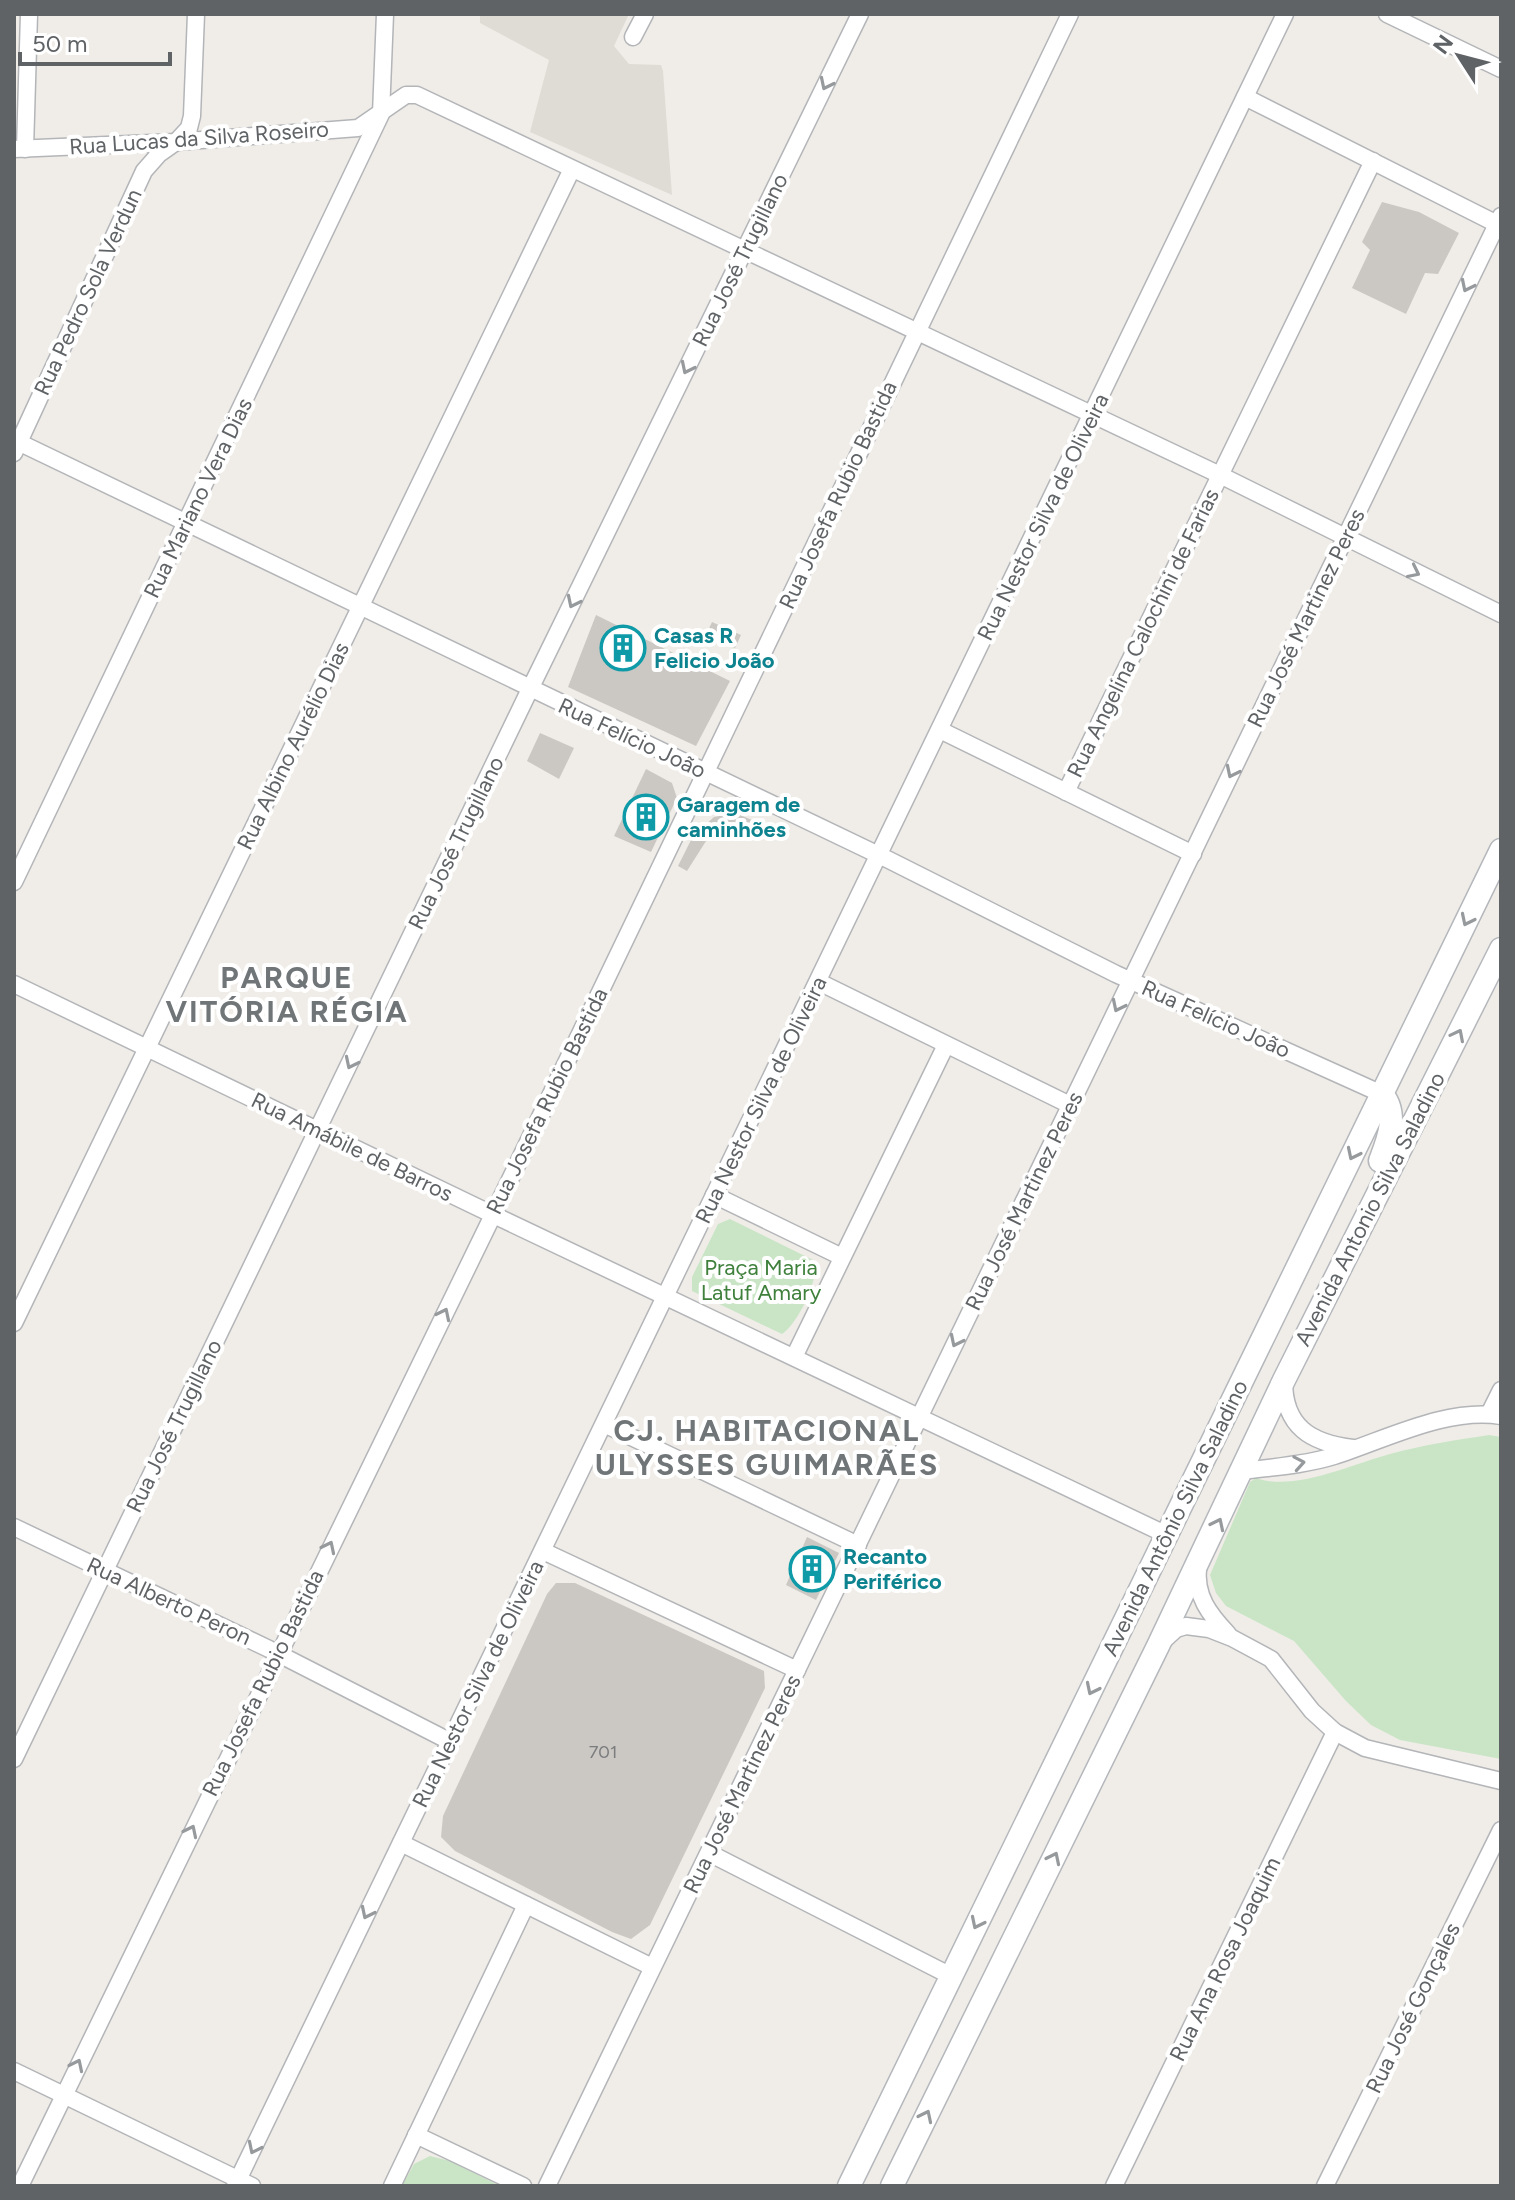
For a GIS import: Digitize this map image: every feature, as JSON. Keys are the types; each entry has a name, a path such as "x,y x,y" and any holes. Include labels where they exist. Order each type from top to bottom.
{"main road":[{"name":"Avenida Antônio Silva Saladino","path":"849,2186 1501,850"},
{"name":"Avenida Antonio Silva Saladino","path":"1243,1471 1284,1380 1501,949"},
{"path":"1326,1296 1390,1135 1389,1102 1382,1094"},
{"name":"Avenida Antônio Silva Saladino","path":"892,2186 1243,1471"}],"street":[{"path":"19,149 29,14"},
{"path":"176,142 189,128 192,116 196,14"},
{"path":"381,114 385,14"},
{"path":"633,37 645,14"},
{"name":"Rua José Trugillano","path":"14,1759 530,689 860,14"},
{"name":"Rua Josefa Rubio Bastida","path":"20,2186 493,1215 1070,14"},
{"name":"Rua Nestor Silva de Oliveira","path":"242,2184 401,1843 1285,14"},
{"path":"1387,14 1501,69"},
{"name":"Rua Lucas da Silva Roseiro","path":"19,149 176,142 358,128 406,95 417,95 572,169"},
{"path":"1245,97 1499,220"},
{"name":"Rua Mariano Vera Dias","path":"14,882 381,114"},
{"name":"Rua Pedro Sola Verdun","path":"16,445 144,171 159,154 176,142"},
{"name":"Rua Angelina Calochini de Farias","path":"1066,792 1373,161"},
{"path":"572,169 1220,475 1501,614"},
{"name":"Rua Albino Aurélio Dias","path":"14,1323 572,169"},
{"name":"Rua José Martinez Peres","path":"547,2186 1499,220"},
{"name":"Rua Felício João","path":"16,445 186,523 878,855 1131,980 1382,1094"},
{"path":"940,730 1193,854"},
{"path":"819,982 1070,1105"},
{"name":"Rua Amábile de Barros","path":"14,984 1167,1535"},
{"path":"794,1357 946,1045"},
{"path":"714,1195 842,1257"},
{"path":"1284,1380 1287,1408 1303,1430 1317,1441 1354,1448"},
{"path":"1243,1471 1334,1456 1415,1427 1495,1415 1501,1390"},
{"path":"604,1424 858,1545"},
{"name":"Rua Alberto Peron","path":"14,1527 277,1653 451,1742"},
{"path":"543,1551 797,1670"},
{"path":"1198,1564 1197,1579 1205,1607 1232,1638"},
{"path":"1158,1646 1176,1629 1186,1626 1209,1629 1232,1638 1271,1659 1312,1711 1335,1732 1365,1748 1501,1781"},
{"name":"Rua Ana Rosa Joaquim","path":"1114,2186 1335,1732"},
{"name":"Rua José Gonçales","path":"1325,2186 1501,1830"},
{"path":"401,1843 652,1967"},
{"path":"709,1853 951,1976"},
{"path":"392,2186 526,1905"},
{"path":"14,2071 242,2184"},
{"path":"416,2135 523,2186"}],"shaded area":[{"path":"480,14 629,14 614,46 629,64 661,65 672,195 530,132 549,60 480,23"}],"green space":[{"name":"Praça Maria Latuf Amary","path":"730,1219 815,1261 814,1279 806,1300 782,1334 692,1291 692,1277 718,1224"},
{"path":"1489,1435 1501,1437 1501,1759 1400,1740 1371,1725 1294,1641 1226,1606 1216,1593 1210,1575 1250,1482 1256,1478 1287,1482 1305,1479 1402,1451"},
{"path":"430,2156 450,2161 500,2186 402,2186 414,2164"}],"building":[{"path":"1382,202 1419,212 1459,233 1438,274 1425,273 1406,314 1352,288 1370,250 1362,242"},
{"name":"Casas R Felicio João","path":"596,615 730,681 696,746 568,687"},
{"path":"712,622 741,635 735,648 706,635"},
{"path":"540,733 574,748 559,779 527,761"},
{"name":"Garagem de caminhões","path":"646,769 672,783 677,798 651,852 614,836"},
{"path":"735,813 757,822 754,830 741,826 713,830 687,871 678,866 693,836 714,817"},
{"name":"Recanto Periférico","path":"807,1537 839,1553 816,1600 786,1585"},
{"path":"556,1583 575,1583 764,1671 765,1688 650,1925 631,1939 455,1851 441,1837 443,1816 547,1594"}],"place":[{"name":"Casas R Felicio João","path":"623,648"},
{"name":"Garagem de caminhões","path":"646,817"},
{"name":"Recanto Periférico","path":"812,1569"}],"district":[{"name":"PARQUE VITÓRIA RÉGIA","path":"287,994"},
{"name":"CJ. HABITACIONAL ULYSSES GUIMARÃES","path":"767,1447"}]}
